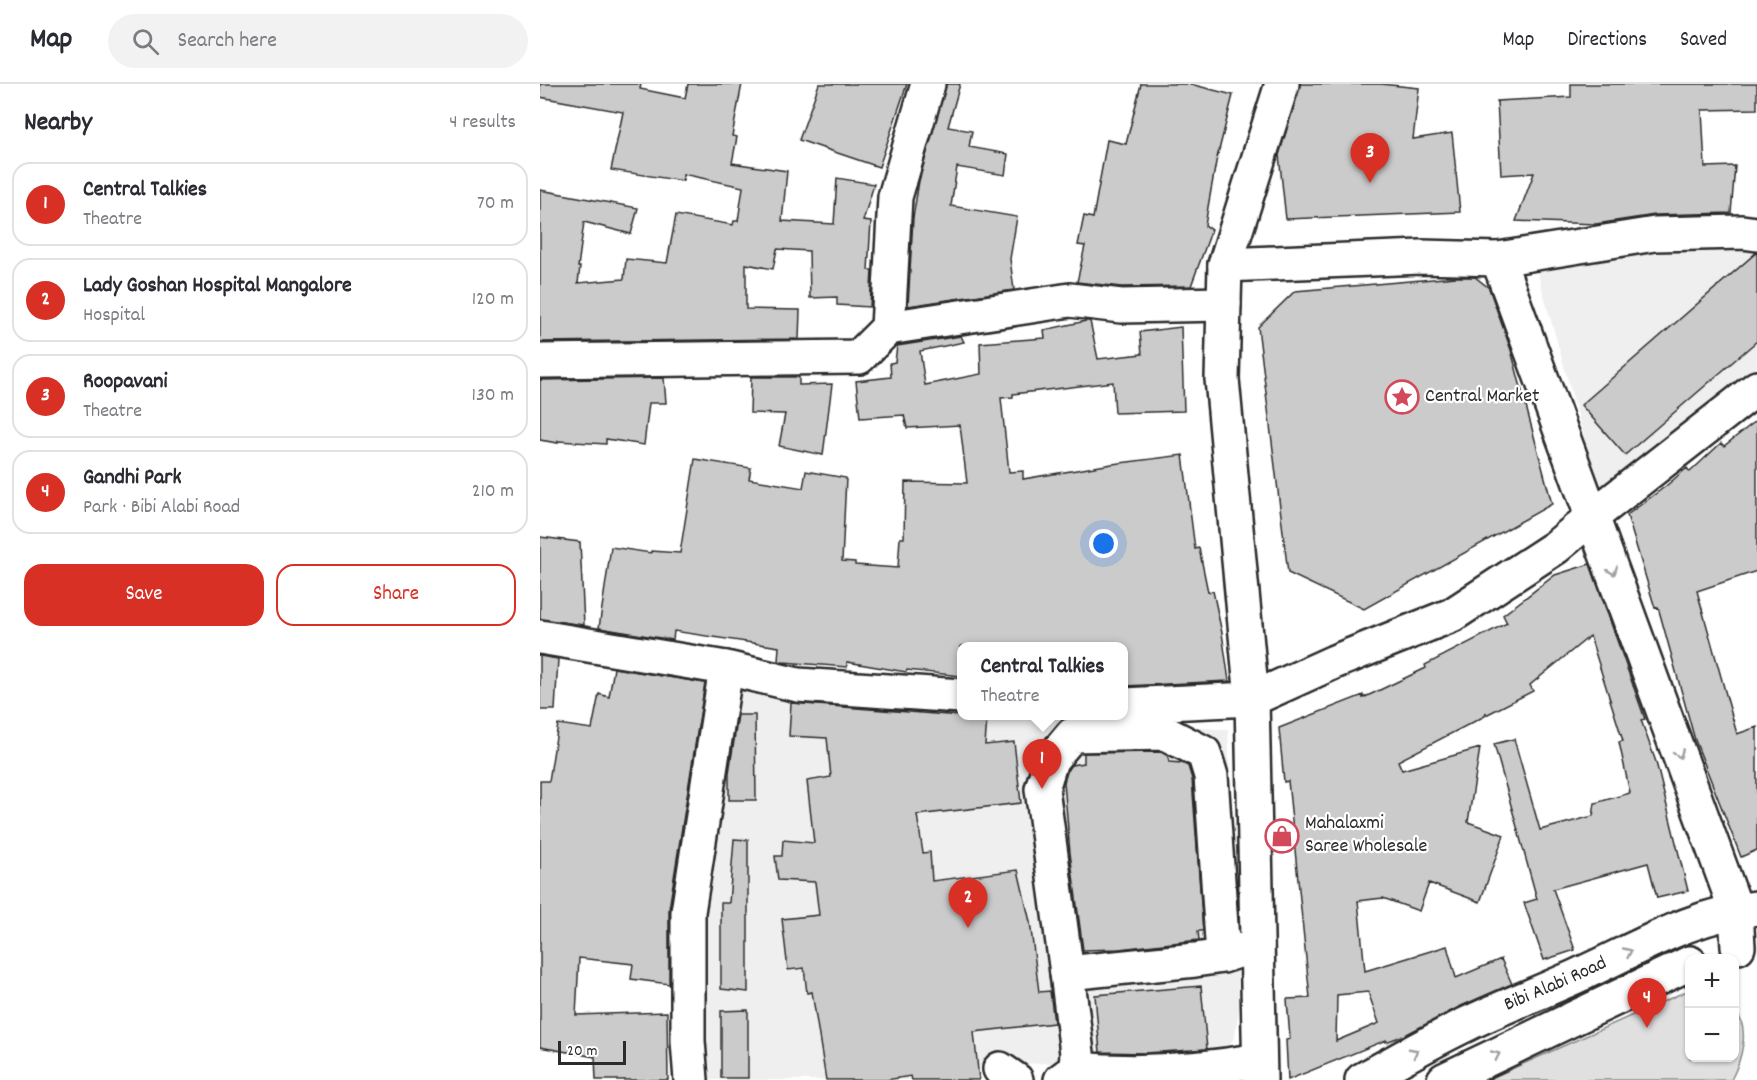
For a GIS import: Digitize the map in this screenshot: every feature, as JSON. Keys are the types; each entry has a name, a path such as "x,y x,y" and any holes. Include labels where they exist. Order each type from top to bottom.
{"street":[{"path":"888,328 895,197 928,84"},
{"path":"1223,956 1212,776 1204,753 1165,733 1072,735 1051,760 1042,789 1077,1053 1068,1075 1260,1070 1252,699 1222,379 1225,265 1282,84"},
{"path":"1225,265 1421,257 1498,259 1655,234 1742,232 1757,234"},
{"path":"1498,259 1593,516 1746,909 1747,945 1714,954"},
{"path":"540,361 859,357 888,328 1070,300 1121,306 1224,304"},
{"path":"1128,705 1252,699 1334,662 1452,615 1556,547 1757,388"},
{"path":"540,637 726,668 798,685 957,696"},
{"path":"691,1080 688,1041 688,912 726,668"},
{"name":"Bibi Alabi Road","path":"1362,1080 1467,1024 1699,920 1746,909"},
{"path":"1067,973 1223,956 1257,945"},
{"path":"1444,1080 1685,965"}],"shaded area":[{"path":"1757,245 1757,367 1600,493 1535,264"},
{"path":"741,690 957,708 957,720 1104,720 1228,730 1239,1007 1235,1036 1221,1059 1009,1064 956,1068 913,1080 703,1080 694,1026 706,850"},
{"path":"1685,992 1685,1062 1739,1062 1731,1080 1487,1080"},
{"path":"1739,1017 1743,1027 1739,1061"}],"building":[{"path":"540,84 641,84 640,89 685,98 688,84 742,84 732,136 737,137 732,163 787,171 782,221 834,224 837,178 874,184 863,221 871,222 868,270 872,270 870,307 837,305 837,297 810,298 809,251 777,249 773,269 746,264 746,309 800,310 799,339 540,342 540,190 638,208 631,234 584,222 578,283 624,279 626,259 667,263 676,215 733,225 734,221 738,221 743,187 683,174 683,181 611,170 623,112 540,97"},
{"path":"819,84 907,84 879,167 799,140"},
{"path":"946,84 960,84 948,127 972,131 969,147 1008,154 1005,175 957,167 951,206 1017,217 1010,259 1014,290 908,306 913,218 919,181"},
{"path":"1141,84 1190,84 1233,95 1216,162 1205,226 1212,229 1191,286 1122,287 1077,282 1085,246 1078,245 1084,216 1093,218 1107,140 1126,144"},
{"path":"1300,84 1381,84 1419,88 1413,139 1452,133 1460,212 1286,219 1279,155"},
{"path":"1571,84 1757,84 1757,109 1702,110 1705,167 1735,166 1731,213 1655,215 1596,224 1516,221 1534,173 1501,175 1497,101 1571,97"},
{"path":"1757,252 1757,341 1625,455 1581,405"},
{"path":"1475,277 1489,288 1511,350 1552,504 1364,609 1288,573 1258,327 1295,291"},
{"path":"1090,321 1098,359 1142,354 1140,332 1181,327 1184,411 1115,413 1113,382 1013,394 1013,397 1001,398 1009,472 1023,471 1023,479 1183,455 1195,549 1199,548 1208,592 1213,591 1229,681 1128,686 1128,642 957,642 957,676 907,670 906,672 847,662 847,667 783,662 778,661 779,647 674,631 673,640 599,628 611,547 651,553 651,551 680,553 695,459 751,468 749,479 803,488 806,471 846,478 842,561 855,562 855,565 898,568 900,538 904,538 905,482 967,483 960,425 907,428 904,415 860,418 856,381 891,377 890,363 895,362 897,346 961,336 964,342 920,351 925,385 981,374 980,343 1045,338 1044,330"},
{"path":"751,377 799,377 799,385 832,384 823,455 779,446 785,414 750,413"},
{"path":"664,378 666,403 649,403 644,445 606,439 606,444 558,441 558,443 540,440 540,380"},
{"path":"1757,420 1757,571 1697,591 1737,734 1757,727 1757,850 1741,857 1695,740 1658,607 1655,608 1627,515 1687,468 1690,472 1721,443 1724,446"},
{"path":"540,537 580,542 584,625 540,619"},
{"path":"1590,564 1645,719 1641,720 1656,762 1688,891 1657,898 1648,863 1553,889 1575,950 1544,960 1524,903 1537,899 1494,744 1514,739 1540,830 1593,816 1595,803 1630,793 1619,742 1623,741 1590,636 1530,685 1533,691 1486,715 1486,712 1485,716 1398,761 1402,770 1480,748 1468,822 1504,835 1480,902 1429,883 1419,911 1383,898 1358,901 1365,971 1447,946 1456,978 1501,959 1512,984 1459,1007 1405,1035 1386,1042 1386,1040 1288,1080 1286,1040 1290,1039 1287,999 1310,998 1288,781 1284,782 1279,728 1363,695 1363,698 1426,668 1425,665 1507,623 1503,615 1555,575","holes":["1368,992 1379,1023 1336,1041 1337,995"]},
{"path":"540,656 558,659 555,710 540,710"},
{"path":"614,668 705,683 669,909 669,984 631,979 633,964 579,958 576,1015 667,1012 668,1080 596,1080 595,1057 540,1047 540,781 549,781 558,724 592,729 599,694 609,697"},
{"path":"791,703 957,716 957,720 987,720 985,745 1014,742 1021,803 917,815 923,853 930,852 932,881 1018,870 1030,922 1039,992 1050,991 1054,1023 974,1032 979,1080 912,1080 911,1076 886,1080 826,1080 812,992 807,993 804,968 788,970 782,919 819,915 815,882 778,880 775,856 782,856 783,840 814,843 807,781 831,777 827,738 789,736"},
{"path":"738,715 755,715 756,800 729,800 729,773"},
{"path":"1161,752 1168,756 1169,762 1188,766 1192,779 1203,931 1198,931 1199,940 1119,949 1083,950 1070,853 1064,782 1068,769 1071,765 1084,763 1084,753"},
{"path":"734,839 748,840 748,992 721,989 721,903 729,903"},
{"path":"1201,986 1207,1049 1145,1053 1100,1052 1095,995"},
{"path":"748,1010 748,1078 721,1078 721,1011"}],"place":[{"name":"Roopavani","path":"1370,183"},
{"name":"Central Market","path":"1402,397"},
{"name":"Central Talkies","path":"1042,789"},
{"name":"Mahalaxmi Saree Wholesale","path":"1282,836"},
{"name":"Lady Goshan Hospital Mangalore","path":"968,928"},
{"name":"Gandhi Park","path":"1647,1028"}]}
